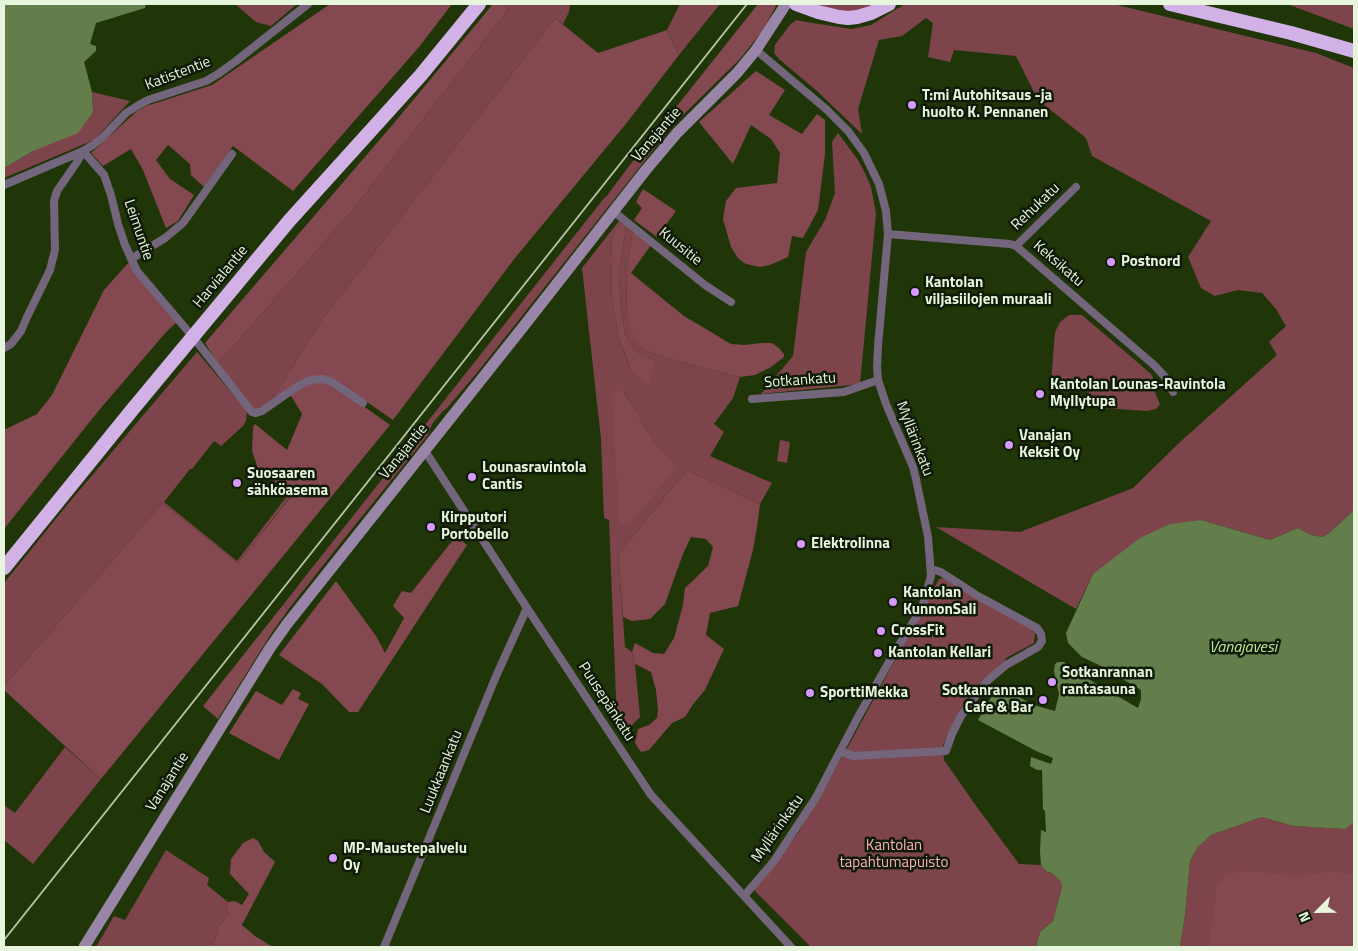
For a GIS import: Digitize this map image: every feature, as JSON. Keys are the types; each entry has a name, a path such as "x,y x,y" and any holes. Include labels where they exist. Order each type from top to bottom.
{"highway":[{"path":"796,4 818,12 848,18 864,16 889,4"},
{"path":"1170,4 1291,33 1354,51"},
{"name":"Harvialantie","path":"4,568 289,221 421,75 476,7"}],"street":[{"name":"Katistentie","path":"4,185 94,145 126,113 148,100 206,81 218,74 308,4"},
{"name":"Vanajantie","path":"84,947 278,636 613,212 678,133 737,73 756,50 786,4"},
{"name":"Myllärinkatu","path":"744,896 774,860 815,799 889,661 916,619 929,586 931,569 928,537 915,473 878,380 878,346 888,234 886,211 879,184 870,163 848,131 826,109 756,50"},
{"name":"Katistentie","path":"4,348 11,344 21,331 50,270 55,250 54,201 57,191 77,162 82,151"},
{"name":"Leimuntie","path":"82,151 106,180 118,224 137,271 193,337 253,413 262,411 298,386 311,380 323,379 332,382 363,403"},
{"path":"131,258 165,238 183,223 232,154"},
{"name":"Rehukatu","path":"1016,246 1076,187"},
{"name":"Kuusitie","path":"613,212 705,285 731,302"},
{"name":"Keksikatu","path":"888,234 1016,246 1154,365 1166,378 1174,392"},
{"name":"Sotkankatu","path":"752,399 844,392 878,380"},
{"name":"Puusepänkatu","path":"425,451 651,795 791,947"},
{"path":"840,751 853,756 946,751 952,734 962,716 986,682 1006,665 1038,648 1042,641 1041,634 1037,628 978,596 941,572 931,569"},
{"name":"Luukkaankatu","path":"384,947 497,674 527,608"}],"green space":[{"path":"235,4 297,4 271,26 256,22"},
{"path":"501,4 570,4 569,12 563,24 555,18 321,321 274,396 278,397 257,410 253,410 218,364 355,207 508,10"},
{"path":"680,4 720,4 679,55 667,30"},
{"path":"813,4 878,4 872,8 847,13"},
{"path":"905,4 1113,4 1316,53 1354,68 1354,510 1329,533 1323,537 1311,535 1298,528 1270,540 1201,520 1093,574 1076,609 936,527 1020,532 1133,488 1179,443 1277,355 1269,342 1286,326 1276,309 1262,293 1238,290 1215,296 1201,288 1188,257 1211,221 1092,156 1086,138 1038,100 1016,56 954,50 950,62 928,57 933,23 926,18 902,36 879,40 858,109 862,134 774,53 775,45 789,26 796,20 852,29 871,25"},
{"path":"1287,4 1354,4 1354,29"},
{"path":"92,92 130,101 94,140 4,178 4,168 93,112"},
{"path":"671,115 671,117 677,120 476,374 432,424 428,435 288,610 283,605"},
{"path":"838,133 865,173 871,187 876,214 860,384 761,394 793,356 806,252 825,220 835,193 832,142"},
{"path":"619,221 622,221 633,230 626,269 627,318 647,351 659,356 740,377 733,398 714,424 724,432 710,456 772,483 760,504 687,470 618,554 625,647 632,652 635,664 640,717 631,726 617,722 609,520 604,518 601,439 582,268","holes":["626,227 619,272 621,310 625,334 631,345 642,356 631,370 619,339 612,300 612,237","624,392 654,441 678,466 619,523"]},
{"path":"1069,315 1082,315 1150,373 1153,377 1156,395 1160,404 1156,409 1147,411 1088,407 1089,390 1055,387 1051,383 1055,332 1060,322"},
{"path":"197,352 247,411 246,421 221,446 214,441 164,502 237,561 288,495 290,497 238,563 162,503 4,686 4,583 67,505"},
{"path":"780,440 790,442 787,463 777,461"},
{"name":"Kantolan tapahtumapuisto","path":"944,578 1021,620 1035,632 1034,643 1006,658 976,687 964,704 943,745 944,760 1019,864 1041,865 1061,882 1062,887 1053,921 1040,932 1036,947 811,947 754,890 798,833 850,743 939,579"},
{"path":"65,747 101,779 33,864 4,840 4,805 15,813"},
{"path":"1262,817 1293,826 1344,829 1354,822 1354,947 1180,947 1190,861 1198,847 1211,835"},
{"path":"166,850 209,878 207,885 228,902 226,909 230,914 219,925 211,947 96,947 114,916 125,920"}],"shaded area":[{"path":"330,4 452,4 419,47 293,191 233,146 204,187 191,175 190,164 168,145 156,160 170,179 194,195 178,221 166,228 143,170 131,149 103,166 91,153 137,111 146,106 212,85"},
{"path":"493,4 501,4 508,10 355,207 218,364 205,343 394,123"},
{"path":"758,4 777,4 763,30 740,59 684,114 677,120 674,120 671,115 673,111"},
{"path":"555,18 598,53 667,30 679,55 625,125 515,258 393,420 334,379 324,376 278,397 274,396 321,321"},
{"path":"756,71 785,90 769,115 802,134 817,114 825,120 825,154 818,210 803,238 792,236 788,257 760,267 744,263 738,258 731,247 723,219 726,201 736,188 777,183 780,153 771,139 751,125 733,164 699,122"},
{"path":"643,189 676,211 657,237 634,220 642,208 636,202"},
{"path":"621,224 626,227 619,272 621,310 625,334 631,345 642,356 654,361 650,387 631,370 619,339 612,300 612,237"},
{"path":"633,230 651,245 631,273 684,316 731,344 772,343 779,348 784,357 771,367 755,375 740,377 659,356 647,351 634,337 627,318 626,269"},
{"path":"130,261 177,322 167,331 100,409 4,529 4,430 37,414 52,395 104,290"},
{"path":"311,382 331,383 390,425 101,779 4,690 4,686 162,503 238,563 293,494 259,471 252,451 253,427 255,424 287,450 302,414 290,394"},
{"path":"619,390 624,392 654,441 678,466 633,520 624,524 619,523 612,397 613,393"},
{"path":"687,470 760,504 757,527 738,606 710,613 706,635 724,649 705,690 685,717 672,723 649,750 641,752 635,743 638,729 649,725 657,718 658,710 656,690 651,672 635,664 632,652 635,643 653,653 664,654 674,638 683,605 685,588 708,566 713,547 706,539 691,537 665,604 650,619 632,621 623,617 618,554"},
{"path":"456,536 467,545 358,712 349,712 322,684 279,655 336,581 376,636 385,653 404,618 393,606 402,591 411,593"},
{"path":"283,605 288,610 218,719 203,706"},
{"path":"293,689 301,693 298,699 309,704 279,760 229,733 256,691 282,705"},
{"path":"253,838 258,841 264,852 275,862 242,925 273,947 211,947 219,925 230,914 226,909 228,902 235,901 242,905 249,894 230,874 231,859 243,843"},
{"path":"1239,871 1295,877 1334,871 1354,875 1354,947 1209,947 1217,885 1225,875"}],"water":[{"path":"4,4 146,4 145,8 96,23 90,44 96,46 96,51 84,62 92,92 93,112 78,133 33,151 4,168"},
{"name":"Vanajavesi","path":"1354,510 1354,822 1345,829 1293,826 1262,817 1211,835 1198,847 1190,861 1180,947 1036,947 1040,932 1053,921 1062,887 1061,882 1041,865 1041,830 1046,832 1045,811 1043,809 1042,770 1037,770 1030,766 1031,757 1051,764 1053,758 978,720 998,685 1033,705 1055,711 1059,694 1054,671 1055,664 1064,662 1078,673 1138,708 1141,690 1082,657 1068,643 1066,633 1093,574 1140,538 1170,524 1201,520 1270,540 1298,528 1311,535 1323,537"}],"railway":[{"path":"4,940 747,4"}],"place":[{"name":"T:mi Autohitsaus -ja huolto K. Pennanen","path":"912,105"},
{"name":"Postnord","path":"1111,262"},
{"name":"Kantolan viljasiilojen muraali","path":"915,292"},
{"name":"Kantolan Lounas-Ravintola Myllytupa","path":"1040,394"},
{"name":"Vanajan Keksit Oy","path":"1009,445"},
{"name":"Lounasravintola Cantis","path":"472,477"},
{"name":"Suosaaren sähköasema","path":"237,483"},
{"name":"Kirpputori Portobello","path":"431,527"},
{"name":"Elektrolinna","path":"801,544"},
{"name":"Kantolan KunnonSali","path":"893,602"},
{"name":"CrossFit","path":"881,631"},
{"name":"Kantolan Kellari","path":"878,653"},
{"name":"Sotkanrannan rantasauna","path":"1052,682"},
{"name":"SporttiMekka","path":"810,693"},
{"name":"Sotkanrannan Cafe & Bar","path":"1043,700"},
{"name":"MP-Maustepalvelu Oy","path":"333,858"}]}
